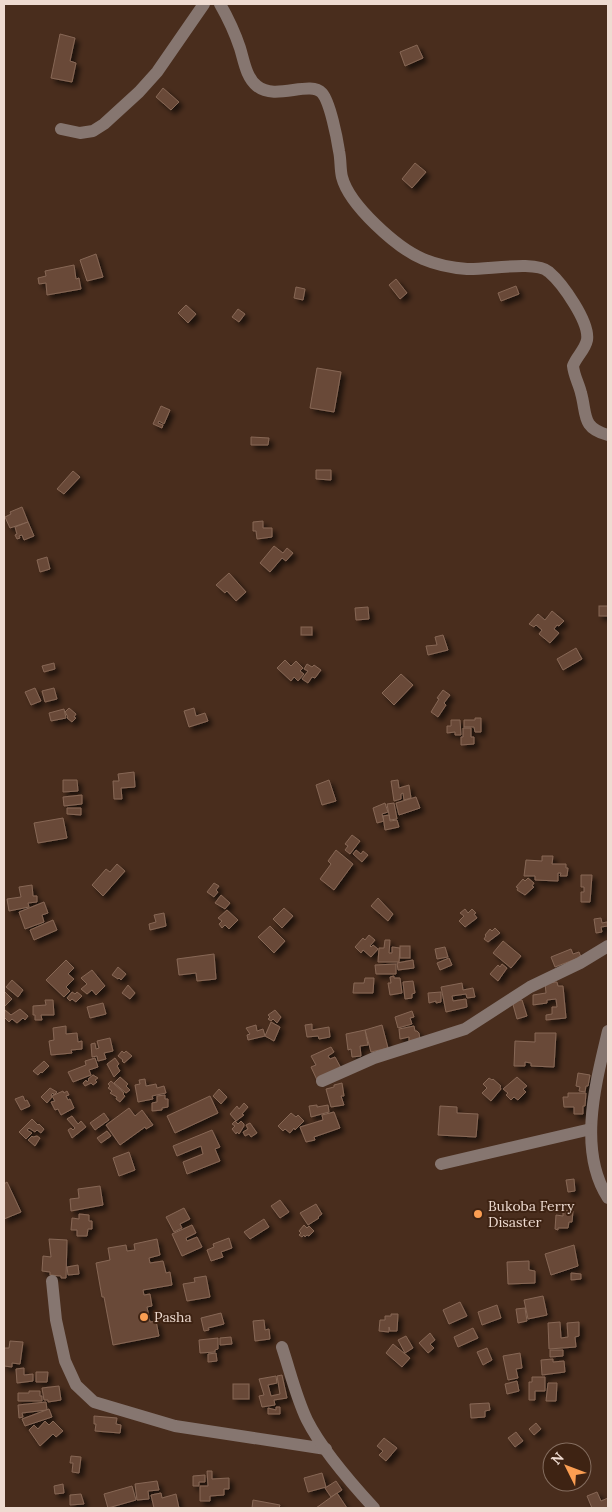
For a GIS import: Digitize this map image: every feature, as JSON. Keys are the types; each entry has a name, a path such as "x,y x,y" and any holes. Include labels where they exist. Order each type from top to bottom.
{"street":[{"path":"61,129 80,134 93,131 104,124 139,92 157,72 204,4"},
{"path":"220,4 235,35 246,68 256,86 272,92 314,89 324,95 336,136 342,177 346,187 358,206 383,231 422,259 443,266 468,269 532,266 544,268 555,277 578,311 587,332 584,349 573,366 581,391 585,418 592,427 608,435"},
{"path":"322,1081 374,1058 439,1039 465,1029 523,991 580,963 608,946"},
{"path":"608,1031 597,1078 591,1129 593,1158 600,1185 608,1198"},
{"path":"441,1164 591,1129"},
{"path":"52,1281 56,1320 65,1361 76,1385 94,1402 176,1426 326,1449"},
{"path":"282,1347 308,1420 351,1483 374,1508"}],"building":[{"path":"60,34 75,38 70,61 76,63 72,82 51,78"},
{"path":"417,45 423,58 405,66 400,52"},
{"path":"163,88 179,102 171,110 156,97"},
{"path":"415,163 426,172 412,188 402,179"},
{"path":"96,254 103,277 87,281 80,260"},
{"path":"74,265 76,279 79,278 81,289 47,295 46,283 39,284 38,278 46,276 45,271"},
{"path":"396,279 407,293 400,299 389,285"},
{"path":"516,286 519,294 501,301 498,293"},
{"path":"296,287 305,289 303,300 294,298"},
{"path":"186,305 196,314 188,323 178,313"},
{"path":"238,309 245,314 239,322 232,317"},
{"path":"317,368 341,372 334,412 310,408"},
{"path":"161,406 170,410 164,424 159,421 158,423 163,425 162,428 153,424"},
{"path":"251,437 269,438 268,445 251,445"},
{"path":"316,470 331,470 331,480 316,479"},
{"path":"73,471 80,477 64,494 57,489"},
{"path":"22,507 28,522 10,528 5,517 11,514 10,512"},
{"path":"263,521 263,528 272,528 272,537 257,539 256,531 253,531 253,522"},
{"path":"28,522 34,536 24,540 22,535 17,539 15,527"},
{"path":"274,546 283,553 287,548 293,553 286,561 282,558 270,572 260,563"},
{"path":"47,557 50,569 40,572 37,560"},
{"path":"229,573 246,592 236,601 227,591 225,593 216,585"},
{"path":"599,606 608,606 608,616 599,616"},
{"path":"368,607 369,619 356,620 355,608"},
{"path":"552,611 564,621 554,629 559,633 550,643 539,634 542,630 536,625 534,627 529,624 538,614 545,620"},
{"path":"301,627 312,627 312,635 301,635"},
{"path":"443,635 448,650 428,655 426,646 437,645 435,637"},
{"path":"576,648 582,659 563,670 557,659"},
{"path":"285,660 291,666 296,661 303,668 300,671 304,674 298,681 294,677 291,681 277,668"},
{"path":"54,663 55,669 44,672 42,666"},
{"path":"307,664 312,667 314,665 321,670 308,683 302,679 308,671 304,669"},
{"path":"401,674 413,685 394,705 382,693"},
{"path":"35,688 41,701 31,705 25,692"},
{"path":"54,688 57,699 45,702 42,691"},
{"path":"443,690 450,695 438,717 431,712"},
{"path":"69,708 76,714 74,717 76,718 72,722 67,718 65,712"},
{"path":"194,708 196,716 205,713 208,721 189,727 184,711"},
{"path":"64,709 66,718 51,721 49,713"},
{"path":"475,718 481,718 481,732 475,732 474,727 464,727 464,720 475,720"},
{"path":"451,720 460,720 461,735 455,735 455,732 447,733 447,726 451,726"},
{"path":"463,728 471,728 471,737 474,737 474,744 461,745"},
{"path":"134,772 135,787 121,788 122,799 114,799 113,781 119,781 118,774"},
{"path":"63,780 77,780 78,791 63,792"},
{"path":"329,780 336,801 322,805 316,785"},
{"path":"398,780 399,788 409,785 411,798 404,800 403,793 401,794 401,799 394,801 391,781"},
{"path":"82,795 82,804 64,806 63,797"},
{"path":"416,797 420,808 399,815 396,803"},
{"path":"385,803 388,812 382,814 384,821 377,823 373,808"},
{"path":"394,803 397,819 390,820 387,804"},
{"path":"67,808 81,808 81,815 67,814"},
{"path":"389,815 390,821 397,820 399,827 385,830 383,816"},
{"path":"63,818 67,838 38,843 34,823"},
{"path":"352,835 360,841 350,854 345,850 348,846 345,844"},
{"path":"336,850 353,864 334,890 320,879 331,864 328,861"},
{"path":"356,850 361,854 363,851 368,855 362,862 353,854"},
{"path":"542,856 553,856 552,864 566,864 566,868 568,868 567,876 560,876 561,873 558,873 558,881 535,880 535,876 524,876 526,860 542,861"},
{"path":"117,864 125,871 103,896 92,885 106,869 110,872"},
{"path":"581,875 592,875 590,902 581,902 581,892 584,892 584,887 581,887"},
{"path":"528,878 534,883 532,886 534,887 525,895 517,890 518,888 516,887 523,879 525,881"},
{"path":"214,883 219,886 216,890 218,892 214,897 207,892"},
{"path":"32,885 33,896 37,896 37,902 28,903 29,907 9,911 7,899 21,897 19,887"},
{"path":"221,895 230,903 225,909 215,903"},
{"path":"378,898 393,914 388,921 371,906"},
{"path":"44,902 48,913 42,915 44,922 25,929 19,912"},
{"path":"284,908 293,916 282,928 273,919"},
{"path":"465,909 468,913 472,909 476,913 474,914 477,918 465,927 459,921 464,916 460,913"},
{"path":"227,910 238,920 229,929 225,925 222,928 219,924 222,921 218,918"},
{"path":"164,913 166,926 150,930 149,924 156,922 154,915"},
{"path":"601,918 602,923 607,922 608,926 601,927 602,932 596,933 594,919"},
{"path":"53,920 57,930 34,940 30,930"},
{"path":"270,926 285,941 274,953 258,937"},
{"path":"495,928 500,933 488,942 484,939 485,935 490,929 492,931"},
{"path":"369,935 375,940 370,946 373,945 378,949 371,957 363,950 361,953 355,947 363,938 365,940"},
{"path":"385,940 390,940 389,953 392,953 392,947 400,948 399,962 378,962 379,948 384,948"},
{"path":"503,941 521,956 511,968 493,953"},
{"path":"400,946 410,946 410,958 400,958"},
{"path":"445,947 448,957 437,959 435,949"},
{"path":"571,949 573,954 579,952 581,957 555,967 551,957"},
{"path":"214,954 216,979 197,981 196,973 179,975 177,959"},
{"path":"449,958 452,965 440,970 437,963"},
{"path":"66,960 74,968 68,974 74,979 66,987 70,991 64,997 46,980"},
{"path":"413,960 414,968 398,970 397,963"},
{"path":"396,964 396,974 376,974 375,965"},
{"path":"502,964 507,968 498,981 490,974 498,965 500,967"},
{"path":"118,967 126,974 121,980 112,975"},
{"path":"92,970 105,986 96,995 92,990 87,994 81,989 87,984 81,978"},
{"path":"394,976 394,978 400,978 402,993 390,995 388,983 391,983 390,977"},
{"path":"365,978 374,978 373,993 353,993 354,983 364,983"},
{"path":"12,980 23,990 18,997 6,987"},
{"path":"413,981 415,993 412,994 412,998 405,999 403,982"},
{"path":"557,982 558,986 563,986 566,1018 546,1020 546,1015 552,1014 552,1007 557,1007 556,999 547,1000 547,1003 533,1005 533,995 546,993 545,983"},
{"path":"462,983 463,990 473,988 475,997 467,998 466,994 452,996 453,1001 466,999 467,1007 446,1012 441,987"},
{"path":"128,985 135,993 130,999 122,993"},
{"path":"4,991 12,999 4,1007"},
{"path":"72,992 75,994 77,992 82,996 76,1002 72,999 70,1001 67,998"},
{"path":"441,992 441,1002 429,1003 428,993"},
{"path":"45,1000 53,1000 54,1015 41,1015 42,1020 35,1020 33,1006 46,1005"},
{"path":"522,1000 527,1016 517,1019 512,1001"},
{"path":"103,1003 106,1014 90,1018 87,1007"},
{"path":"20,1009 28,1016 25,1020 23,1018 17,1023 12,1019 9,1022 4,1017 5,1010 11,1015"},
{"path":"275,1010 281,1017 277,1023 273,1019 271,1021 268,1019 270,1017 268,1015"},
{"path":"412,1011 414,1017 410,1018 412,1024 398,1028 395,1017"},
{"path":"271,1022 280,1027 274,1041 265,1036"},
{"path":"312,1024 312,1030 329,1027 330,1037 319,1039 318,1036 307,1037 305,1025"},
{"path":"256,1025 257,1031 263,1029 265,1036 248,1040 247,1035 250,1034 246,1028"},
{"path":"382,1025 388,1048 371,1052 365,1030"},
{"path":"66,1026 66,1034 77,1033 78,1042 82,1041 82,1049 71,1050 72,1053 51,1055 49,1041 54,1040 53,1028"},
{"path":"414,1026 415,1031 419,1033 420,1039 409,1041 409,1037 400,1039 399,1029"},
{"path":"365,1030 368,1045 360,1046 361,1056 352,1057 351,1049 348,1050 346,1034"},
{"path":"535,1033 556,1033 554,1067 531,1066 531,1063 525,1062 525,1066 514,1066 515,1041 535,1042"},
{"path":"110,1038 113,1051 104,1053 106,1059 98,1061 97,1056 92,1057 91,1044 95,1043 96,1049 99,1048 97,1041"},
{"path":"331,1047 334,1052 328,1056 330,1059 335,1057 341,1068 317,1080 311,1067 316,1065 311,1056"},
{"path":"122,1051 124,1053 126,1051 132,1056 124,1063 118,1056"},
{"path":"95,1058 98,1067 89,1070 91,1075 73,1082 68,1072 86,1065 85,1061"},
{"path":"115,1058 119,1064 117,1066 120,1071 114,1077 107,1064"},
{"path":"44,1061 49,1066 38,1075 33,1071"},
{"path":"578,1073 590,1075 585,1092 579,1091 580,1087 576,1086"},
{"path":"93,1075 98,1078 95,1080 97,1082 93,1085 91,1083 85,1086 83,1083 86,1080 87,1082"},
{"path":"120,1077 128,1084 126,1086 130,1090 126,1093 114,1083"},
{"path":"517,1077 527,1086 523,1089 526,1092 518,1100 514,1097 511,1100 506,1095 508,1093 503,1089"},
{"path":"489,1078 501,1086 501,1089 491,1101 482,1093 487,1088 483,1084"},
{"path":"145,1079 146,1086 156,1084 157,1088 164,1086 166,1093 152,1096 153,1099 138,1102 135,1085 140,1084 139,1080"},
{"path":"111,1081 124,1093 125,1096 120,1102 116,1099 117,1097 110,1093 112,1091 108,1088 110,1086 108,1084"},
{"path":"342,1083 344,1096 341,1096 344,1105 331,1107 326,1089"},
{"path":"50,1088 57,1092 51,1095 52,1097 47,1103 41,1097"},
{"path":"219,1089 227,1097 221,1104 213,1096"},
{"path":"63,1091 64,1093 67,1091 69,1095 66,1096 68,1100 70,1099 74,1108 61,1115 58,1109 55,1110 51,1102 55,1101 52,1096"},
{"path":"568,1093 586,1093 583,1114 574,1114 574,1107 564,1107 563,1097 568,1097"},
{"path":"165,1095 165,1099 168,1099 168,1107 152,1111 152,1103 157,1102 157,1096"},
{"path":"23,1096 30,1106 21,1110 15,1099"},
{"path":"210,1096 218,1113 175,1133 167,1116"},
{"path":"244,1103 248,1107 242,1114 244,1115 236,1121 230,1114 237,1106 239,1109"},
{"path":"317,1105 317,1107 328,1105 329,1112 311,1117 309,1106"},
{"path":"440,1106 457,1107 457,1113 478,1114 476,1137 438,1135"},
{"path":"129,1108 135,1116 142,1110 153,1125 146,1129 145,1127 120,1145 106,1125"},
{"path":"334,1112 340,1128 314,1137 315,1140 306,1142 300,1127 323,1120 322,1115"},
{"path":"104,1113 109,1120 95,1130 90,1123"},
{"path":"291,1113 296,1117 298,1115 304,1121 290,1133 285,1129 283,1131 278,1126"},
{"path":"72,1116 78,1124 81,1121 86,1127 72,1138 68,1130 75,1128 67,1119"},
{"path":"32,1119 44,1129 41,1133 29,1128 27,1130 32,1133 26,1139 19,1132"},
{"path":"235,1121 238,1124 241,1121 244,1124 239,1134 237,1132 236,1134 232,1129 235,1126 232,1124"},
{"path":"250,1123 257,1133 251,1137 249,1134 245,1136 243,1132 248,1129 246,1125"},
{"path":"212,1130 220,1147 215,1149 220,1161 187,1174 183,1162 203,1154 201,1146 177,1156 173,1146"},
{"path":"107,1131 111,1136 101,1143 97,1138"},
{"path":"32,1136 40,1138 35,1146 28,1140"},
{"path":"129,1152 135,1170 119,1176 113,1158"},
{"path":"574,1179 575,1191 568,1192 566,1180"},
{"path":"7,1182 21,1212 4,1219 4,1184"},
{"path":"100,1186 103,1205 71,1211 70,1199 79,1198 78,1189"},
{"path":"280,1200 289,1212 280,1218 271,1206"},
{"path":"316,1204 322,1214 308,1225 300,1213"},
{"path":"184,1208 190,1219 180,1224 182,1228 174,1232 166,1217"},
{"path":"563,1210 573,1211 572,1222 569,1222 568,1228 555,1229 556,1215 563,1216"},
{"path":"79,1214 89,1215 89,1221 92,1221 92,1229 88,1229 87,1236 77,1236 77,1230 71,1230 72,1218 79,1219"},
{"path":"264,1219 269,1227 250,1239 244,1232"},
{"path":"192,1225 196,1233 186,1238 187,1241 197,1237 202,1247 182,1256 172,1234"},
{"path":"304,1225 307,1228 309,1226 314,1231 309,1236 305,1237 304,1235 302,1237 299,1235 301,1233 299,1231"},
{"path":"229,1238 232,1248 221,1252 223,1257 211,1261 207,1250 214,1247 213,1244"},
{"path":"49,1239 67,1240 66,1278 50,1275 50,1272 42,1271 43,1256 51,1257"},
{"path":"157,1239 160,1255 149,1258 150,1263 163,1261 166,1273 170,1272 172,1285 143,1290 144,1295 150,1294 152,1306 147,1307 150,1322 156,1321 159,1336 113,1345 96,1263 110,1260 108,1248 126,1245 127,1251 135,1250 134,1244"},
{"path":"574,1245 578,1266 551,1275 545,1254"},
{"path":"529,1261 529,1270 535,1271 535,1283 508,1284 507,1262"},
{"path":"78,1265 79,1274 68,1275 67,1267"},
{"path":"571,1273 581,1274 581,1279 571,1280"},
{"path":"206,1276 210,1297 187,1301 183,1284 195,1282 194,1278"},
{"path":"543,1296 547,1315 528,1319 524,1300"},
{"path":"460,1302 467,1316 449,1324 443,1310"},
{"path":"497,1305 501,1318 482,1325 478,1312"},
{"path":"525,1308 527,1321 518,1323 516,1309"},
{"path":"221,1313 224,1324 208,1328 209,1330 204,1331 201,1318"},
{"path":"391,1314 398,1314 397,1331 390,1331 389,1327 389,1332 379,1331 380,1320 385,1320 385,1316 391,1316"},
{"path":"264,1320 265,1330 269,1329 270,1339 255,1341 253,1321"},
{"path":"560,1322 561,1338 568,1337 567,1323 579,1322 579,1336 575,1337 576,1347 549,1349 548,1323"},
{"path":"473,1328 478,1338 458,1347 454,1337"},
{"path":"430,1333 435,1340 430,1344 434,1348 428,1353 419,1343"},
{"path":"406,1336 413,1348 405,1353 398,1340"},
{"path":"231,1337 232,1344 220,1345 220,1338"},
{"path":"218,1338 218,1349 215,1352 200,1353 199,1340"},
{"path":"10,1341 23,1342 20,1364 12,1363 12,1367 4,1366 4,1348 9,1348"},
{"path":"393,1344 410,1358 402,1367 386,1353"},
{"path":"487,1348 492,1360 483,1365 477,1352"},
{"path":"550,1350 563,1350 563,1356 550,1357"},
{"path":"216,1353 217,1361 208,1362 208,1354"},
{"path":"520,1353 522,1368 516,1369 518,1378 508,1380 503,1356"},
{"path":"553,1359 553,1362 564,1361 565,1372 542,1375 541,1360"},
{"path":"24,1368 24,1375 33,1374 33,1381 17,1383 16,1369"},
{"path":"36,1372 48,1372 47,1382 36,1382"},
{"path":"282,1375 287,1398 274,1400 275,1405 262,1407 259,1396 264,1395 259,1379 276,1376 277,1383 268,1385 271,1396 280,1394 277,1376"},
{"path":"532,1377 545,1377 545,1391 535,1391 535,1400 529,1400 529,1382 532,1382"},
{"path":"517,1381 519,1391 507,1394 505,1384"},
{"path":"548,1383 557,1383 556,1401 546,1401"},
{"path":"233,1384 249,1384 249,1399 233,1399"},
{"path":"59,1386 61,1400 48,1402 48,1400 44,1400 42,1388"},
{"path":"29,1391 40,1391 42,1401 18,1401 18,1393 29,1393"},
{"path":"46,1402 47,1410 22,1413 23,1417 19,1418 18,1405"},
{"path":"489,1403 490,1410 485,1411 485,1417 471,1418 470,1404"},
{"path":"276,1407 280,1407 280,1414 268,1414 268,1408 276,1410"},
{"path":"49,1409 52,1417 25,1426 22,1419"},
{"path":"94,1416 117,1418 116,1424 121,1425 120,1433 95,1431"},
{"path":"45,1421 49,1425 53,1421 63,1431 56,1437 53,1434 40,1446 29,1430 34,1425 38,1429"},
{"path":"536,1423 541,1429 534,1435 529,1429"},
{"path":"516,1432 523,1441 515,1447 508,1438"},
{"path":"384,1438 397,1448 386,1461 379,1455 383,1451 377,1446"},
{"path":"71,1456 81,1457 79,1473 72,1472 73,1463 70,1463"},
{"path":"207,1471 212,1471 212,1479 229,1478 229,1489 224,1489 224,1495 210,1496 210,1501 200,1501 200,1486 208,1486"},
{"path":"322,1473 326,1487 308,1492 304,1478"},
{"path":"205,1475 205,1482 199,1482 199,1486 193,1486 193,1476"},
{"path":"157,1481 159,1490 148,1491 149,1499 137,1500 135,1484"},
{"path":"336,1481 342,1490 331,1497 325,1488"},
{"path":"63,1484 64,1493 55,1494 54,1486"},
{"path":"132,1486 136,1500 108,1508 104,1494"},
{"path":"597,1492 601,1501 608,1498 608,1508 592,1508 587,1496"},
{"path":"161,1493 162,1498 176,1494 179,1508 154,1508 151,1495"},
{"path":"337,1493 347,1508 316,1508"},
{"path":"81,1494 84,1504 70,1505 70,1495"},
{"path":"253,1500 280,1505 279,1508 252,1508"}],"place":[{"name":"Bukoba Ferry Disaster","path":"478,1214"},
{"name":"Pasha","path":"144,1317"}]}
